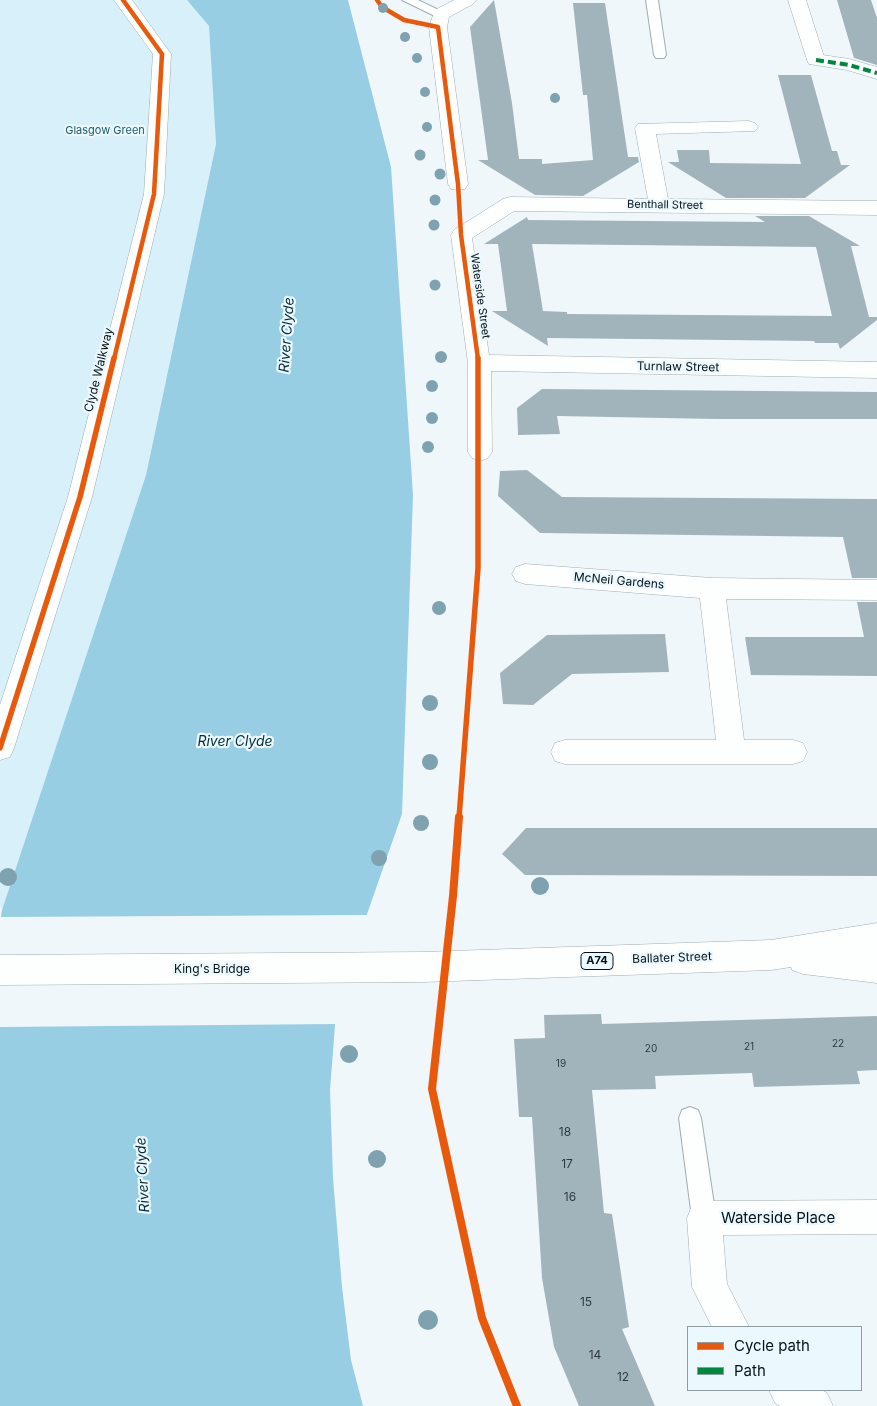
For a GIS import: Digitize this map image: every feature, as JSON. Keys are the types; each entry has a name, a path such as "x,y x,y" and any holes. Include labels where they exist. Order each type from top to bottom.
{"street":[{"name":"Clyde Walkway","path":"0,748 80,497 154,194 162,54 123,0"},
{"path":"458,184 438,27 441,14 467,0"},
{"path":"797,0 816,60 849,65 877,73"},
{"path":"658,205 646,128 748,127"},
{"name":"Benthall Street","path":"461,236 510,204 877,208"},
{"name":"Waterside Street","path":"461,236 479,363 480,452"},
{"name":"Turnlaw Street","path":"479,363 877,370"},
{"name":"McNeil Gardens","path":"525,574 712,588 877,590"},
{"path":"712,588 732,752"},
{"path":"565,752 793,752"},
{"name":"Ballater Street","path":"423,967 771,955 877,938"},
{"name":"Ballater Street","path":"771,955 877,968"},
{"name":"King's Bridge","path":"0,970 423,967"},
{"name":"Waterside Place","path":"730,1326 710,1287 704,1218 877,1217"},
{"path":"790,1391 814,1406"}],"lane":[{"path":"408,0 441,14"},
{"path":"652,0 660,55"},
{"path":"690,1118 704,1218"}],"green space":[{"name":"Glasgow Green","path":"0,0 187,0 209,26 216,144 146,475 2,910 0,906"}],"water":[{"name":"River Clyde","path":"187,0 348,0 391,167 413,495 402,814 337,1000 330,1090 333,1178 342,1287 351,1360 363,1406 0,1406 0,924 2,910 146,475 216,144 209,26"}],"pier":[{"path":"368,915 339,1000 336,1024 0,1027 0,917"}],"building":[{"path":"494,0 512,103 519,159 542,159 542,164 593,160 587,95 583,95 573,3 605,3 628,157 638,157 639,162 583,196 535,195 478,160 488,160 470,27"},
{"path":"837,0 871,0 877,18 877,65 854,58"},
{"path":"778,75 811,75 832,151 837,151 841,165 850,165 805,198 726,198 668,162 679,162 677,150 709,150 710,163 801,164"},
{"path":"755,216 809,216 860,246 851,246 869,317 877,317 877,320 840,349 838,343 815,343 814,341 547,338 548,346 492,311 507,311 498,244 484,244 527,217 528,220 765,222","holes":["532,244 816,247 832,316 567,314 567,312 543,311"]},
{"path":"542,389 877,392 877,419 557,416 560,434 518,435 517,408"},
{"path":"527,470 562,497 877,499 877,578 852,578 843,537 540,533 498,496 500,471"},
{"path":"857,602 877,602 877,676 751,675 745,637 864,637"},
{"path":"665,634 669,672 572,674 533,705 503,704 500,673 547,635"},
{"path":"526,828 877,828 877,876 525,875 502,854"},
{"path":"601,1014 602,1024 877,1016 877,1070 857,1071 860,1084 754,1087 752,1073 655,1076 656,1089 592,1090 604,1213 612,1214 629,1327 622,1329 655,1406 579,1406 554,1347 542,1278 532,1117 519,1117 514,1039 545,1038 544,1015"}],"marked path":[{"path":"816,60 849,65 877,73"}],"cycle path":[{"path":"0,748 80,497 154,194 162,54 123,0"},
{"path":"377,0 382,7 404,20 438,27 458,184 461,235 479,363 478,568 453,896 432,1089 482,1318 517,1406"}]}
